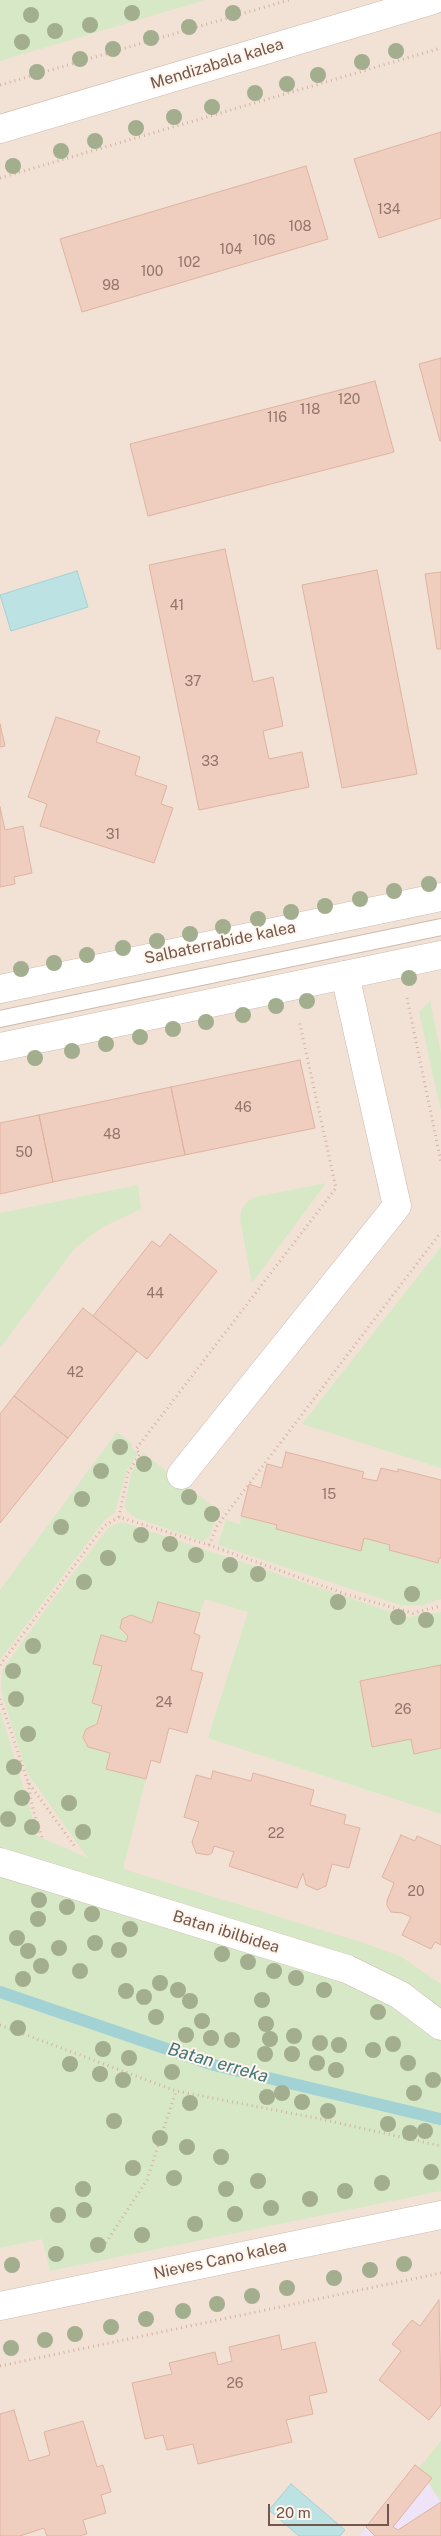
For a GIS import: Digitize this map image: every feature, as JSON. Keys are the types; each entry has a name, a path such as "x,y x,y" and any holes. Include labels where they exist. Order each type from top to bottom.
{"street":[{"name":"Mendizabala kalea","path":"0,129 433,0"},
{"name":"Salbaterrabide kalea","path":"0,989 441,897"},
{"path":"0,1047 441,955"},
{"path":"181,1475 397,1206 345,976"},
{"name":"Batan ibilbidea","path":"0,1862 347,1970 400,1995 441,2026"},
{"name":"Nieves Cano kalea","path":"0,2306 441,2215"}],"lane":[{"name":"Salbaterrabide kalea","path":"0,1019 441,927"}],"path":[{"path":"0,85 289,0"},
{"path":"0,178 441,48"},
{"path":"406,991 441,1162"},
{"path":"0,1664 104,1526 119,1517 128,1473 140,1454 136,1449 336,1188 297,1014"},
{"path":"209,1545 217,1526 441,1232"},
{"path":"119,1517 209,1545 348,1595 413,1613 441,1606"},
{"path":"0,1699 21,1767 28,1782 78,1853"},
{"path":"28,1782 33,1809 44,1841"},
{"path":"0,2025 176,2091 316,2118 441,2146"},
{"path":"103,2247 147,2180 176,2091"},
{"path":"0,2366 441,2274"}],"shaded area":[{"path":"0,0 441,0 441,2536 0,2536"},
{"path":"415,2465 441,2502 441,2536 359,2536"}],"green space":[{"path":"0,0 205,0 0,61"},
{"path":"430,1001 441,1053 441,1111 419,1012"},
{"path":"326,1183 252,1283 240,1219 241,1210 247,1202 255,1197"},
{"path":"138,1185 141,1209 101,1228 75,1248 0,1348 0,1213"},
{"path":"441,1247 441,1468 302,1424"},
{"path":"117,1432 132,1444 132,1448 138,1454 127,1470 115,1512 103,1522 0,1660 0,1590"},
{"path":"143,1453 218,1510 210,1536 203,1541 136,1518 126,1510 125,1505 131,1473"},
{"path":"241,1516 361,1550 364,1538 390,1545 389,1550 437,1563 439,1558 441,1558 441,1599 421,1606 400,1605 218,1545 226,1519 240,1525"},
{"path":"122,1522 407,1617 441,1612 441,1814 208,1738 248,1612 205,1599 200,1613 158,1602 152,1623 133,1616 125,1616 120,1624 122,1632 128,1636 126,1642 101,1635 93,1663 102,1666 92,1703 102,1706 97,1724 86,1729 83,1737 88,1747 110,1753 106,1769 146,1779 123,1869 361,1942 400,1956 441,1984 441,2191 50,2271 42,2239 0,2248 0,1710 36,1829 33,1834 88,1858 26,1771 1,1691 1,1681 3,1669 52,1601 109,1527"},
{"path":"441,2441 441,2502 419,2468"}],"water":[{"path":"77,571 88,607 11,631 0,595"},
{"path":"291,2484 345,2530 340,2536 299,2536 269,2510"}],"building":[{"path":"441,132 441,218 379,238 354,159"},
{"path":"306,166 328,239 82,312 60,239"},
{"path":"441,358 441,441 440,441 419,364"},
{"path":"375,381 394,452 148,516 130,444"},
{"path":"225,549 253,682 273,677 283,726 263,731 269,759 302,752 309,787 199,810 149,565"},
{"path":"377,570 417,774 342,788 302,585"},
{"path":"441,572 441,649 437,649 425,574"},
{"path":"56,717 100,731 96,742 140,757 135,775 167,786 161,804 173,808 154,863 40,826 47,804 28,797"},
{"path":"0,724 5,746 0,747"},
{"path":"0,807 5,830 23,826 32,873 14,877 15,884 0,887"},
{"path":"300,1060 315,1128 185,1155 171,1087"},
{"path":"171,1087 185,1155 53,1182 39,1115"},
{"path":"39,1115 53,1182 0,1194 0,1123"},
{"path":"170,1234 217,1271 147,1359 93,1316 152,1241 160,1247"},
{"path":"83,1308 137,1351 68,1438 14,1396"},
{"path":"14,1396 68,1438 0,1523 0,1414"},
{"path":"286,1452 364,1472 362,1478 377,1481 381,1468 398,1472 398,1469 441,1480 441,1558 439,1558 438,1563 389,1550 390,1545 364,1538 361,1551 276,1529 277,1525 241,1516 249,1484 261,1488 267,1464 282,1468"},
{"path":"158,1602 200,1613 194,1633 200,1636 191,1670 203,1673 187,1733 169,1728 160,1763 151,1760 146,1779 106,1769 110,1753 88,1747 83,1737 86,1729 97,1724 102,1706 92,1703 102,1666 93,1664 101,1635 126,1642 128,1636 120,1628 122,1619 131,1615 152,1623"},
{"path":"441,1665 441,1748 414,1754 411,1739 372,1747 360,1681"},
{"path":"213,1771 251,1781 253,1773 314,1790 310,1805 346,1815 344,1824 360,1828 349,1868 332,1864 326,1886 317,1890 306,1885 303,1873 297,1888 229,1866 234,1852 214,1846 212,1853 208,1855 196,1853 192,1842 199,1822 184,1817 196,1775 211,1779"},
{"path":"401,1835 415,1841 417,1836 441,1846 441,1945 435,1942 431,1949 402,1935 411,1917 402,1913 391,1912 387,1906 394,1883 382,1877"},
{"path":"439,2300 441,2405 429,2420 379,2380 401,2351 392,2344 412,2320 420,2326"},
{"path":"279,2335 282,2350 315,2342 327,2392 309,2396 313,2414 286,2420 292,2442 198,2464 193,2444 167,2450 163,2435 145,2439 132,2383 172,2374 169,2363 215,2352 218,2365 232,2361 229,2347"},
{"path":"14,2410 29,2461 50,2455 44,2432 83,2421 97,2467 103,2465 111,2492 101,2495 106,2513 83,2520 87,2534 79,2536 47,2536 44,2528 20,2536 0,2536 0,2414"},
{"path":"415,2465 432,2478 393,2527 398,2530 441,2502 441,2536 375,2536 366,2527"}],"waterway":[{"name":"Batan erreka","path":"0,1992 214,2065 440,2119"}]}
